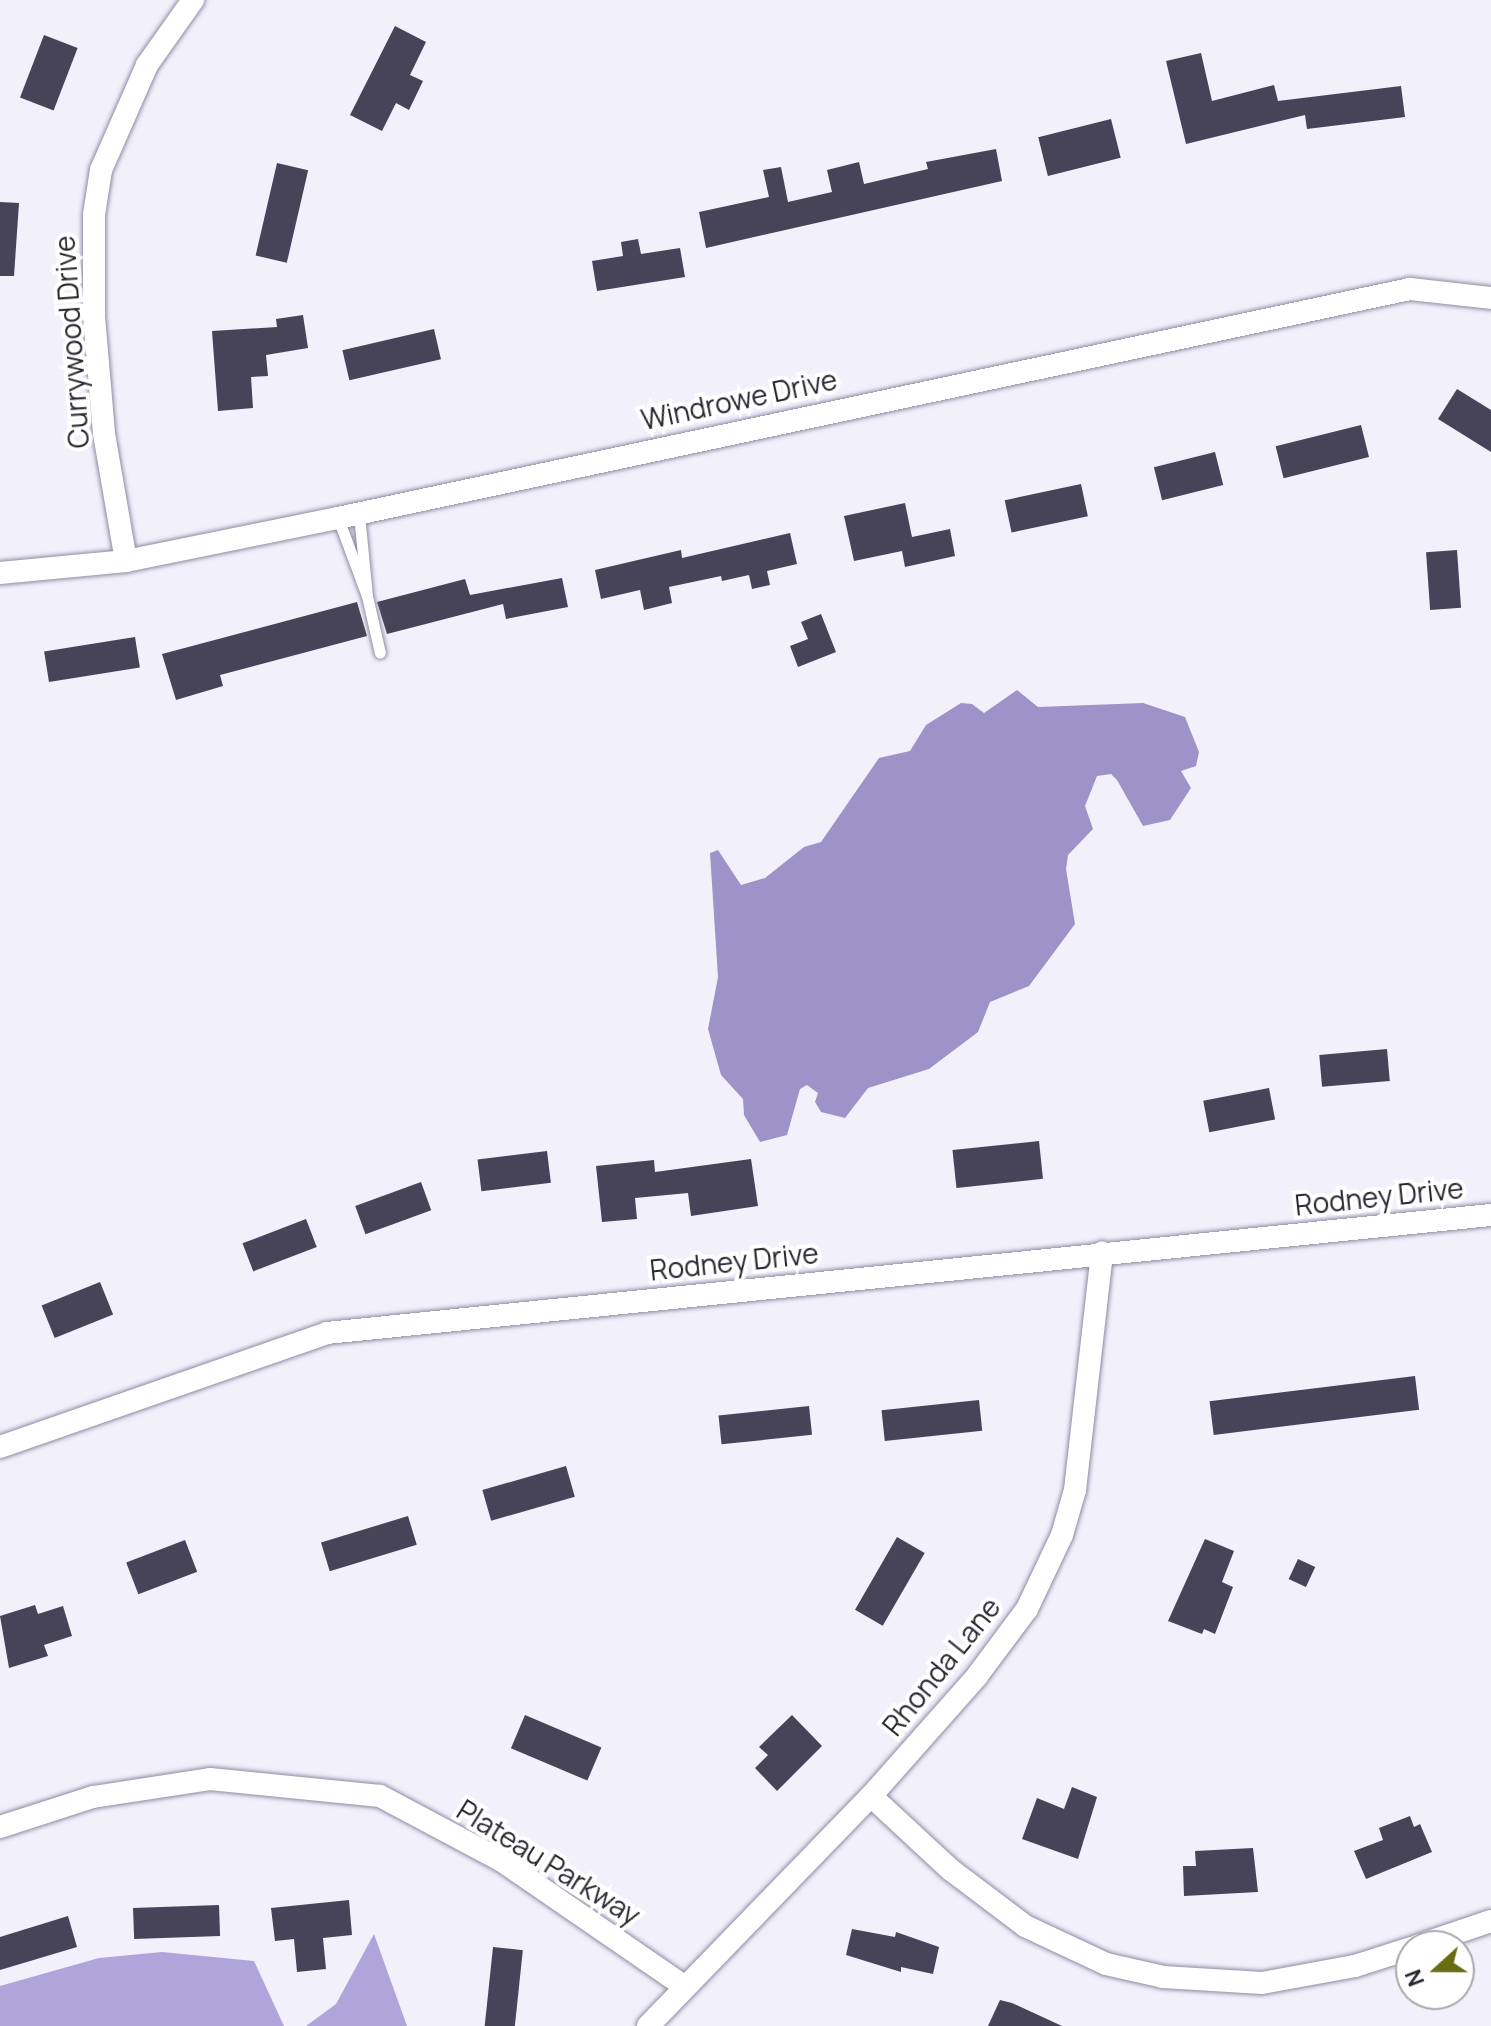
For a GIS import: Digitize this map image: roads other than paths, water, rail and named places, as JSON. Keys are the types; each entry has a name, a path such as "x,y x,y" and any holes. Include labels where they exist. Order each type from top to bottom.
{"street":[{"name":"Currywood Drive","path":"126,561 104,433 94,316 94,215 101,170 147,65 193,0"},
{"name":"Windrowe Drive","path":"0,573 126,561 348,516 915,391 1410,289 1491,298"},
{"name":"Rodney Drive","path":"0,1447 327,1333 1491,1215"},
{"name":"Rhonda Lane","path":"648,2026 871,1796 996,1651 1027,1609 1062,1535 1075,1490 1102,1253"},
{"name":"Plateau Parkway","path":"0,1827 93,1797 210,1779 380,1796 502,1861 685,1987"},
{"path":"871,1796 951,1870 1013,1917 1056,1944 1106,1964 1163,1977 1262,1983 1355,1966 1395,1953"},
{"path":"1464,1930 1491,1921"}],"lane":[{"path":"348,516 380,653"},
{"path":"348,516 367,596"}]}
